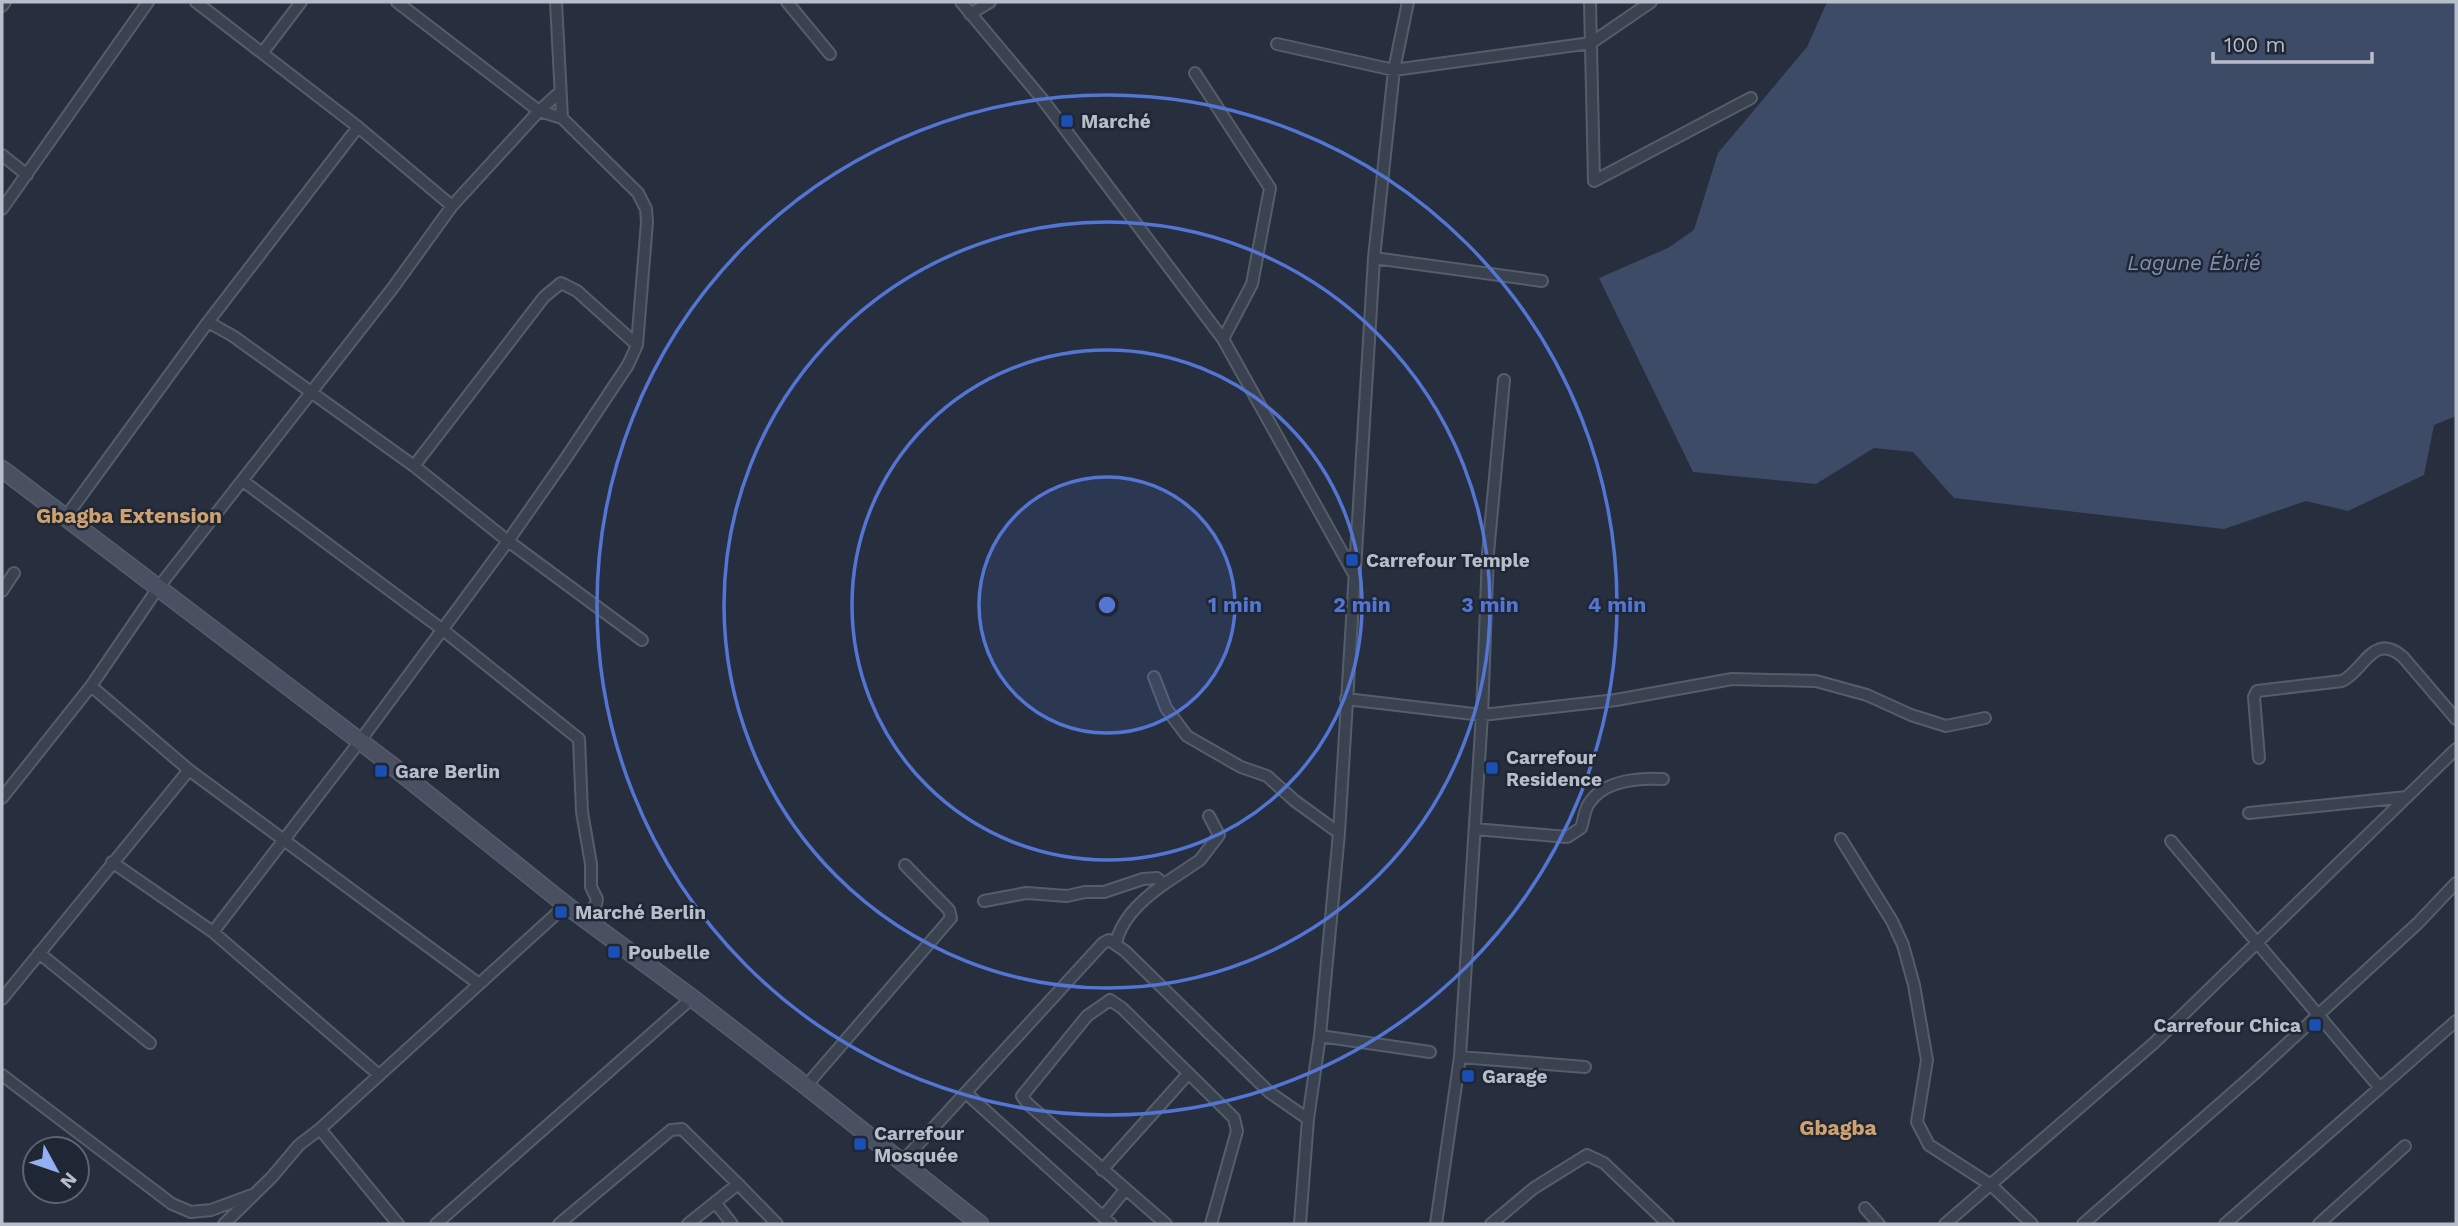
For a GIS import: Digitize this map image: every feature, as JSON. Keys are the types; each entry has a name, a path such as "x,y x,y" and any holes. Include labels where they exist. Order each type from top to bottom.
{"street":[{"path":"2,209 148,2"},
{"path":"197,2 358,127 452,206"},
{"path":"263,52 301,2"},
{"path":"214,932 508,541 628,365 637,345 647,222 646,209 638,193 562,118 539,111 397,2"},
{"path":"556,2 562,118"},
{"path":"788,2 830,54"},
{"path":"961,2 1043,100 1223,339 1354,574"},
{"path":"970,14 990,2"},
{"path":"1300,1224 1308,1119 1320,1036 1339,833 1374,258 1394,70 1408,2"},
{"path":"1590,2 1594,181 1751,98"},
{"path":"1277,44 1394,70 1591,43 1651,2"},
{"path":"1195,73 1270,188 1252,284 1223,339"},
{"path":"2,798 91,686 158,588 392,289 452,206 539,111 561,92"},
{"path":"65,517 157,389 358,127"},
{"path":"2,155 27,175"},
{"path":"1374,258 1542,281"},
{"path":"414,466 544,297 561,283 577,290 637,345"},
{"path":"208,322 233,336 414,466 508,541 642,639"},
{"path":"1436,1224 1460,1057 1482,715 1488,553 1504,380"},
{"path":"2,469 360,741 566,905 692,998 980,1224"},
{"path":"243,481 443,630 579,739 582,813 591,887 597,899 584,919"},
{"path":"2,591 14,573"},
{"path":"2259,758 2254,697 2257,691 2342,681 2370,655 2385,649 2394,650 2403,657 2456,719"},
{"path":"1154,677 1166,708 1187,736 1241,767 1268,776 1339,833"},
{"path":"1346,699 1482,715 1616,700 1732,679 1816,681 1867,695 1911,715 1946,726 1985,718"},
{"path":"91,686 189,770 479,984"},
{"path":"1945,1224 2154,1043 2456,750"},
{"path":"2,999 189,770"},
{"path":"1475,829 1567,837 1581,828 1588,803 1596,794 1623,781 1663,779"},
{"path":"2249,813 2407,797"},
{"path":"1116,943 1119,932 1138,908 1164,884 1200,860 1219,835 1209,816"},
{"path":"1841,839 1892,921 1903,945 1914,985 1927,1060 1917,1122 1923,1138 1929,1145 1991,1185 2032,1224"},
{"path":"2171,841 2380,1088"},
{"path":"112,862 214,932 379,1075"},
{"path":"806,1086 951,918 949,910 905,865"},
{"path":"984,901 1026,893 1067,896 1104,892 1143,879 1157,878 1164,884"},
{"path":"2083,1224 2318,1016 2418,923 2456,883"},
{"path":"225,1224 256,1194 299,1145 320,1129 566,905"},
{"path":"902,1163 1102,943 1109,940 1116,943 1269,1092 1308,1119"},
{"path":"39,953 150,1042"},
{"path":"436,1224 692,998"},
{"path":"1166,1224 1102,1170 1022,1096 1087,1016 1110,1000 1122,1008 1234,1118 1237,1131 1211,1224"},
{"path":"2225,1224 2456,1021"},
{"path":"1320,1036 1430,1052"},
{"path":"1460,1057 1585,1067"},
{"path":"1102,1170 1188,1074"},
{"path":"2,1075 172,1205 191,1212 211,1210 256,1194"},
{"path":"966,1093 1107,1221 1125,1190"},
{"path":"559,1224 671,1130 677,1128 682,1129 777,1224"},
{"path":"320,1129 398,1224"},
{"path":"2319,1224 2405,1146"},
{"path":"1491,1224 1534,1188 1587,1155 1604,1163 1668,1224"},
{"path":"688,1224 738,1184"},
{"path":"715,1202 732,1224"},
{"path":"1865,1208 1879,1224"}],"water":[{"name":"Lagune Ébrié","path":"1827,2 2456,2 2456,416 2434,425 2424,475 2348,511 2306,501 2224,529 1954,498 1913,452 1874,448 1816,484 1693,472 1599,278 1668,248 1694,230 1718,153 1807,47"}],"place":[{"name":"Marché","path":"1067,121"},
{"name":"Carrefour Temple","path":"1352,560"},
{"name":"Carrefour Residence","path":"1492,768"},
{"name":"Gare Berlin","path":"381,771"},
{"name":"Marché Berlin","path":"561,912"},
{"name":"Poubelle","path":"614,952"},
{"name":"Carrefour Chica","path":"2315,1025"},
{"name":"Garage","path":"1468,1076"},
{"name":"Carrefour Mosquée","path":"860,1144"}],"district":[{"name":"Gbagba Extension","path":"129,516"},
{"name":"Gbagba","path":"1838,1128"}]}
